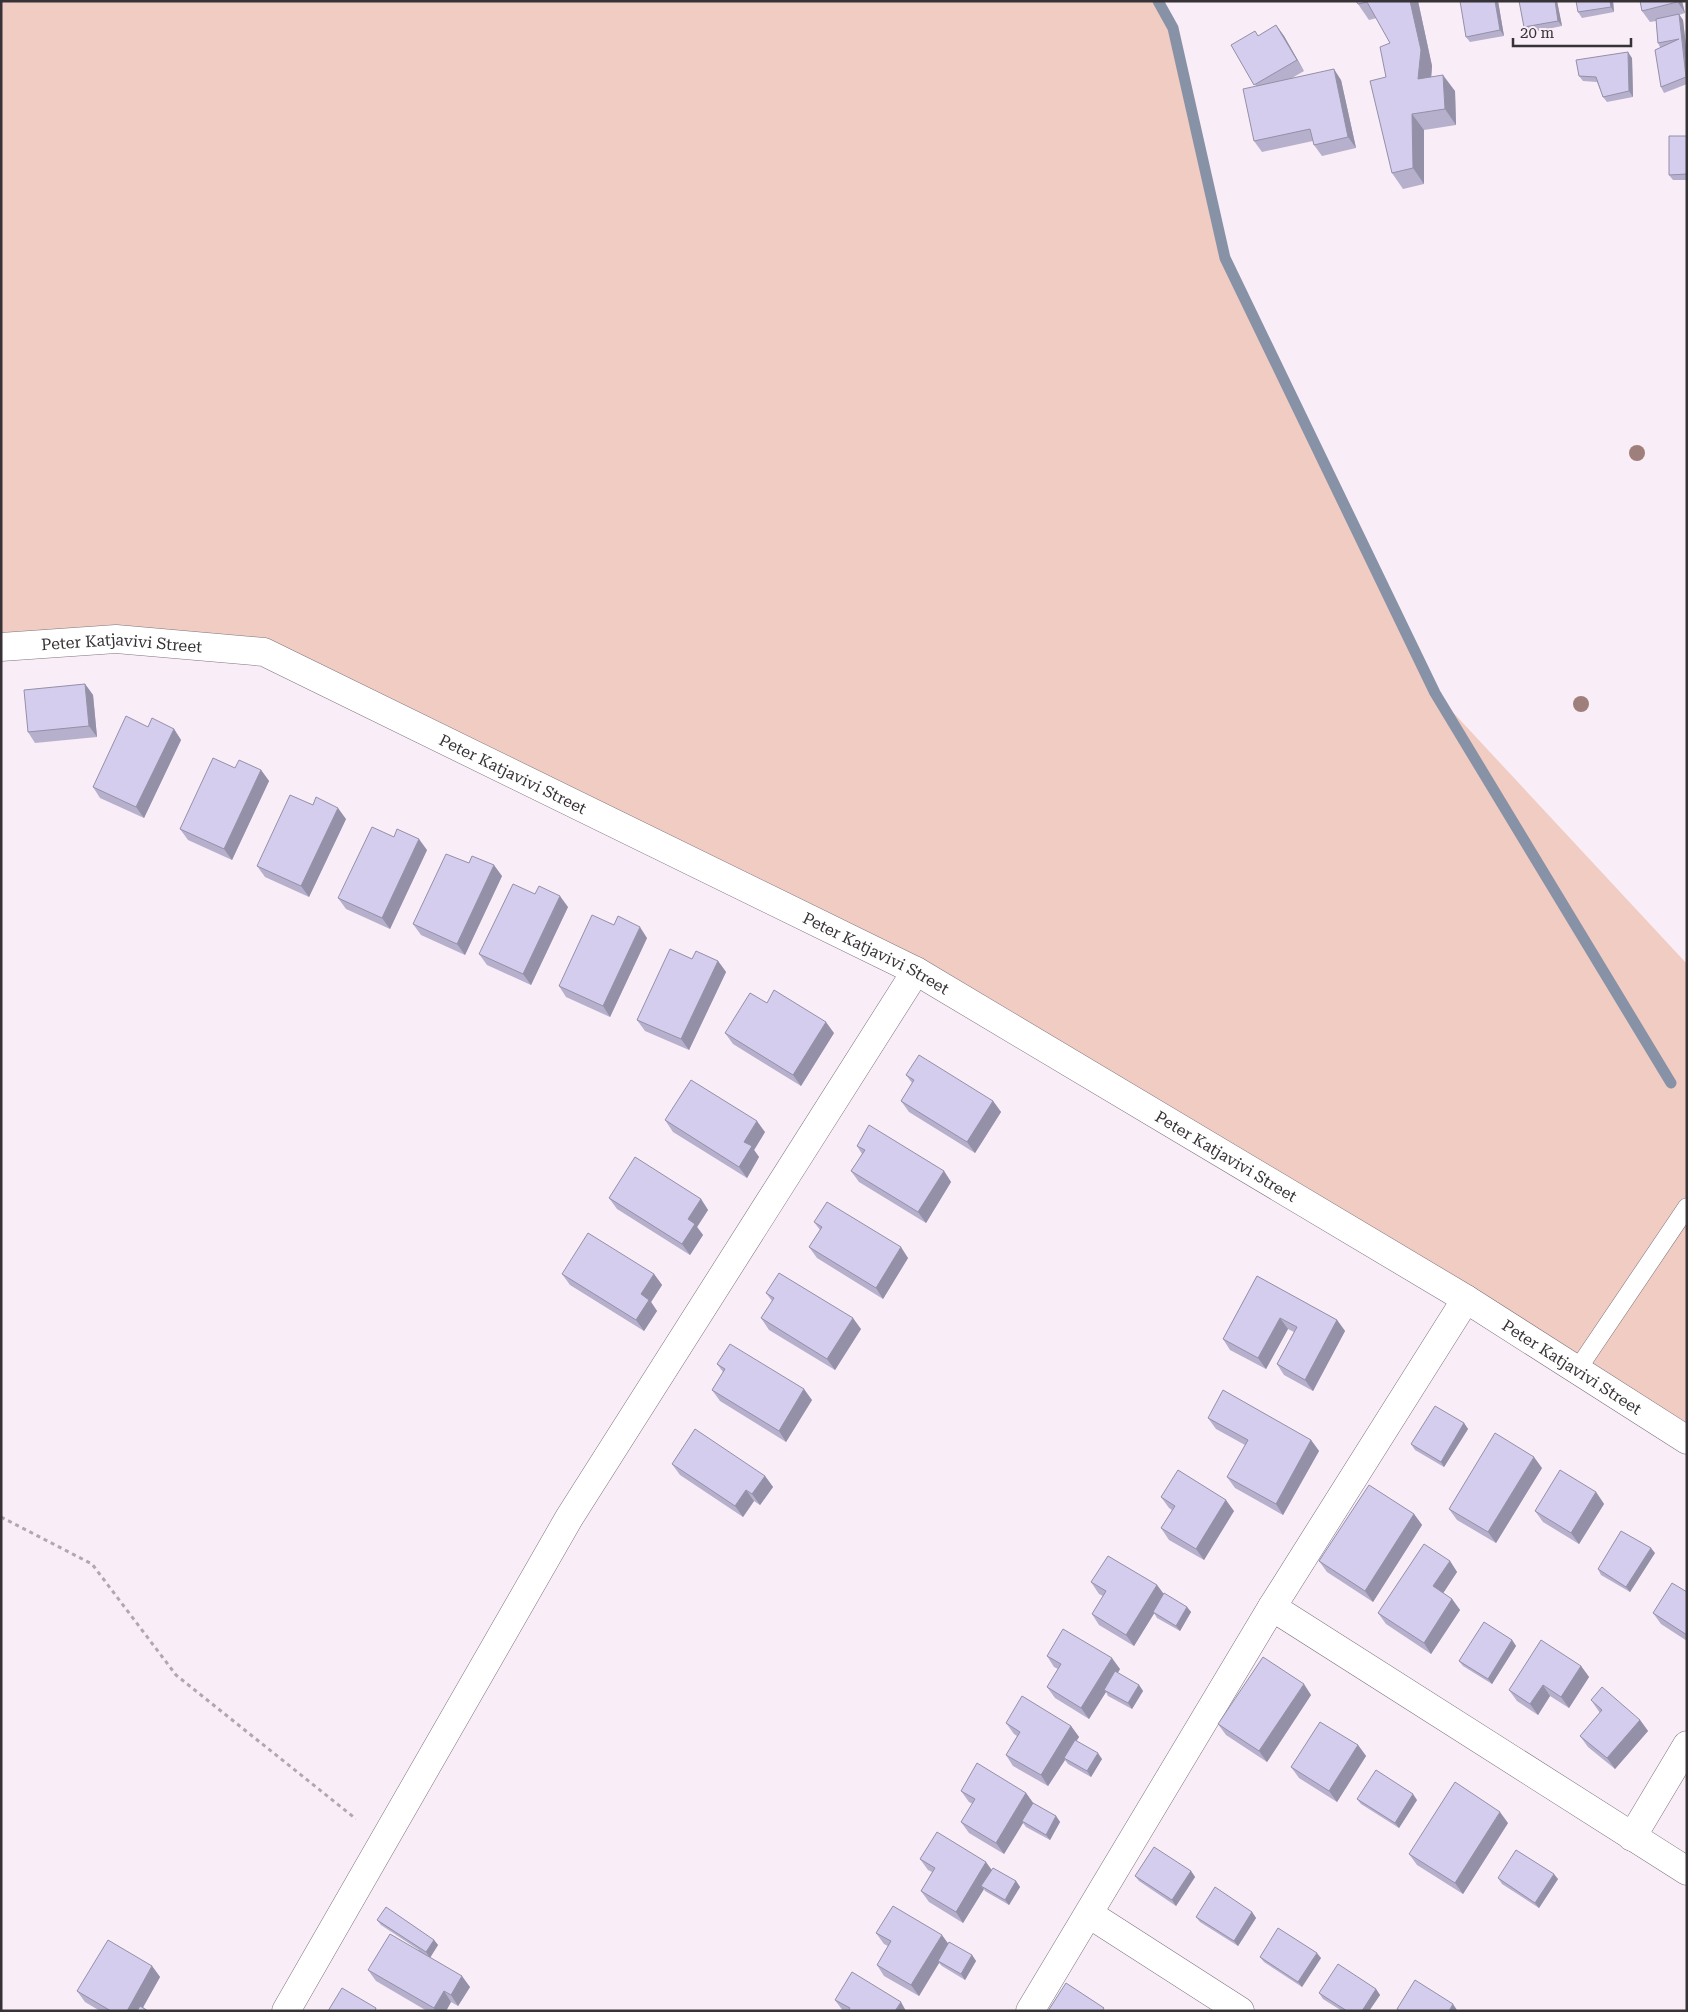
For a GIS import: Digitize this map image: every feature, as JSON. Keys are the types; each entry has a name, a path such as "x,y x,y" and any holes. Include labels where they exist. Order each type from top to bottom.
{"street":[{"name":"Peter Katjavivi Street","path":"1,647 116,639 264,652 916,971 1466,1299 1687,1440"},
{"path":"286,2011 569,1518 916,971"},
{"path":"1030,2011 1272,1606 1466,1299"},
{"path":"1272,1606 1687,1871"},
{"path":"1632,1837 1687,1745"},
{"path":"1089,1914 1240,2011"}],"lane":[{"path":"1577,1370 1687,1207"}],"path":[{"path":"1,1517 92,1564 176,1674 383,1841"}],"shaded area":[{"path":"1,1 1158,1 1173,28 1225,258 1435,693 1687,964 1687,1440 916,971 264,652 1,647"}],"building":[{"path":"1356,1 1410,1 1421,50 1418,79 1443,75 1445,109 1412,114 1413,168 1392,173 1370,81 1386,77 1380,47 1390,43 1367,2 1358,4"},
{"path":"1460,1 1495,1 1500,30 1466,37"},
{"path":"1519,1 1555,1 1558,21 1524,27"},
{"path":"1576,1 1610,1 1611,7 1578,12"},
{"path":"1640,1 1677,1 1677,2 1642,11"},
{"path":"1679,14 1686,77 1661,87 1655,50 1679,39 1658,43 1656,19"},
{"path":"1276,25 1297,60 1254,85 1231,45 1255,31 1258,36"},
{"path":"1628,52 1629,91 1603,97 1596,77 1579,76 1576,60"},
{"path":"1334,69 1348,137 1314,145 1310,129 1254,141 1243,89"},
{"path":"1669,136 1687,136 1687,174 1669,175"},
{"path":"85,684 89,726 28,732 24,690"},
{"path":"126,716 148,727 152,718 174,729 136,807 93,787"},
{"path":"213,758 235,768 239,760 261,770 224,849 180,829"},
{"path":"290,795 313,805 316,797 338,808 301,886 257,866"},
{"path":"372,827 394,837 397,829 419,839 382,918 338,898"},
{"path":"446,854 469,863 472,856 494,865 457,944 413,924"},
{"path":"513,884 535,894 539,886 560,896 523,974 479,954"},
{"path":"592,915 614,925 618,916 640,927 603,1006 559,986"},
{"path":"670,949 692,959 696,951 718,961 681,1039 637,1020"},
{"path":"774,990 826,1022 793,1075 725,1033 750,993 767,1003"},
{"path":"919,1055 993,1101 967,1142 901,1101 914,1080 906,1075"},
{"path":"691,1080 757,1121 744,1142 752,1146 739,1167 665,1120"},
{"path":"869,1125 944,1171 918,1212 851,1171 865,1150 857,1146"},
{"path":"635,1157 701,1199 688,1219 695,1224 682,1244 609,1198"},
{"path":"827,1202 901,1247 876,1288 809,1247 822,1227 814,1222"},
{"path":"588,1233 654,1274 641,1294 649,1300 636,1320 562,1274"},
{"path":"779,1273 853,1318 827,1359 761,1318 774,1298 766,1293"},
{"path":"1257,1276 1337,1320 1305,1380 1277,1364 1297,1327 1280,1318 1258,1358 1223,1339"},
{"path":"730,1344 804,1389 779,1431 712,1390 725,1369 717,1364"},
{"path":"1223,1390 1311,1440 1276,1504 1227,1477 1248,1440 1208,1418"},
{"path":"1435,1406 1464,1423 1441,1462 1411,1444"},
{"path":"695,1429 765,1476 752,1494 746,1490 735,1506 672,1464"},
{"path":"1495,1433 1534,1457 1488,1532 1449,1509"},
{"path":"1178,1470 1226,1500 1196,1549 1161,1528 1175,1506 1161,1497"},
{"path":"1560,1470 1596,1492 1571,1533 1535,1511"},
{"path":"1369,1485 1414,1514 1365,1591 1319,1561"},
{"path":"1621,1531 1651,1548 1626,1587 1598,1569"},
{"path":"1424,1544 1450,1561 1433,1586 1452,1599 1424,1643 1378,1613"},
{"path":"1108,1556 1157,1585 1126,1635 1092,1614 1106,1591 1091,1582"},
{"path":"1672,1583 1687,1592 1687,1635 1653,1613"},
{"path":"1164,1593 1187,1607 1176,1626 1153,1612"},
{"path":"1484,1622 1512,1640 1488,1679 1459,1661"},
{"path":"1063,1629 1112,1658 1081,1708 1047,1687 1061,1664 1047,1656"},
{"path":"1541,1640 1581,1666 1561,1697 1543,1685 1530,1704 1509,1690"},
{"path":"1263,1657 1304,1684 1259,1751 1218,1724"},
{"path":"1115,1671 1139,1685 1128,1703 1104,1690"},
{"path":"1602,1687 1640,1720 1607,1758 1580,1736 1602,1710 1591,1700"},
{"path":"1022,1696 1071,1726 1041,1775 1006,1755 1020,1732 1006,1723"},
{"path":"1320,1722 1358,1745 1329,1791 1291,1767"},
{"path":"1075,1740 1098,1753 1087,1771 1064,1758"},
{"path":"977,1763 1026,1793 996,1843 961,1822 975,1799 961,1791"},
{"path":"1376,1770 1413,1794 1395,1823 1357,1799"},
{"path":"1455,1782 1500,1812 1455,1883 1409,1854"},
{"path":"1033,1803 1056,1816 1046,1835 1022,1821"},
{"path":"937,1832 986,1862 956,1912 921,1891 935,1868 920,1859"},
{"path":"1154,1847 1191,1871 1172,1900 1135,1876"},
{"path":"1516,1850 1554,1874 1535,1903 1498,1878"},
{"path":"993,1868 1016,1881 1005,1900 981,1886"},
{"path":"1215,1887 1252,1912 1234,1941 1196,1917"},
{"path":"893,1906 942,1935 911,1985 877,1965 891,1941 876,1933"},
{"path":"386,1907 434,1940 426,1952 377,1920"},
{"path":"1278,1928 1317,1953 1298,1982 1260,1957"},
{"path":"390,1934 462,1976 451,1995 444,1991 434,2008 368,1970"},
{"path":"108,1940 152,1966 127,2011 111,2011 77,1991"},
{"path":"949,1942 972,1955 961,1974 938,1961"},
{"path":"1338,1964 1376,1989 1362,2011 1347,2011 1319,1993"},
{"path":"852,1972 901,2002 895,2011 848,2011 850,2008 835,2000"},
{"path":"1415,1980 1453,2004 1449,2011 1400,2011 1397,2009"},
{"path":"1066,1983 1104,2008 1102,2011 1048,2011"},
{"path":"342,1988 376,2008 375,2011 328,2011"},
{"path":"140,2006 148,2011 137,2011"}],"waterway":[{"path":"1158,1 1173,28 1225,258 1435,693 1671,1083"}]}
